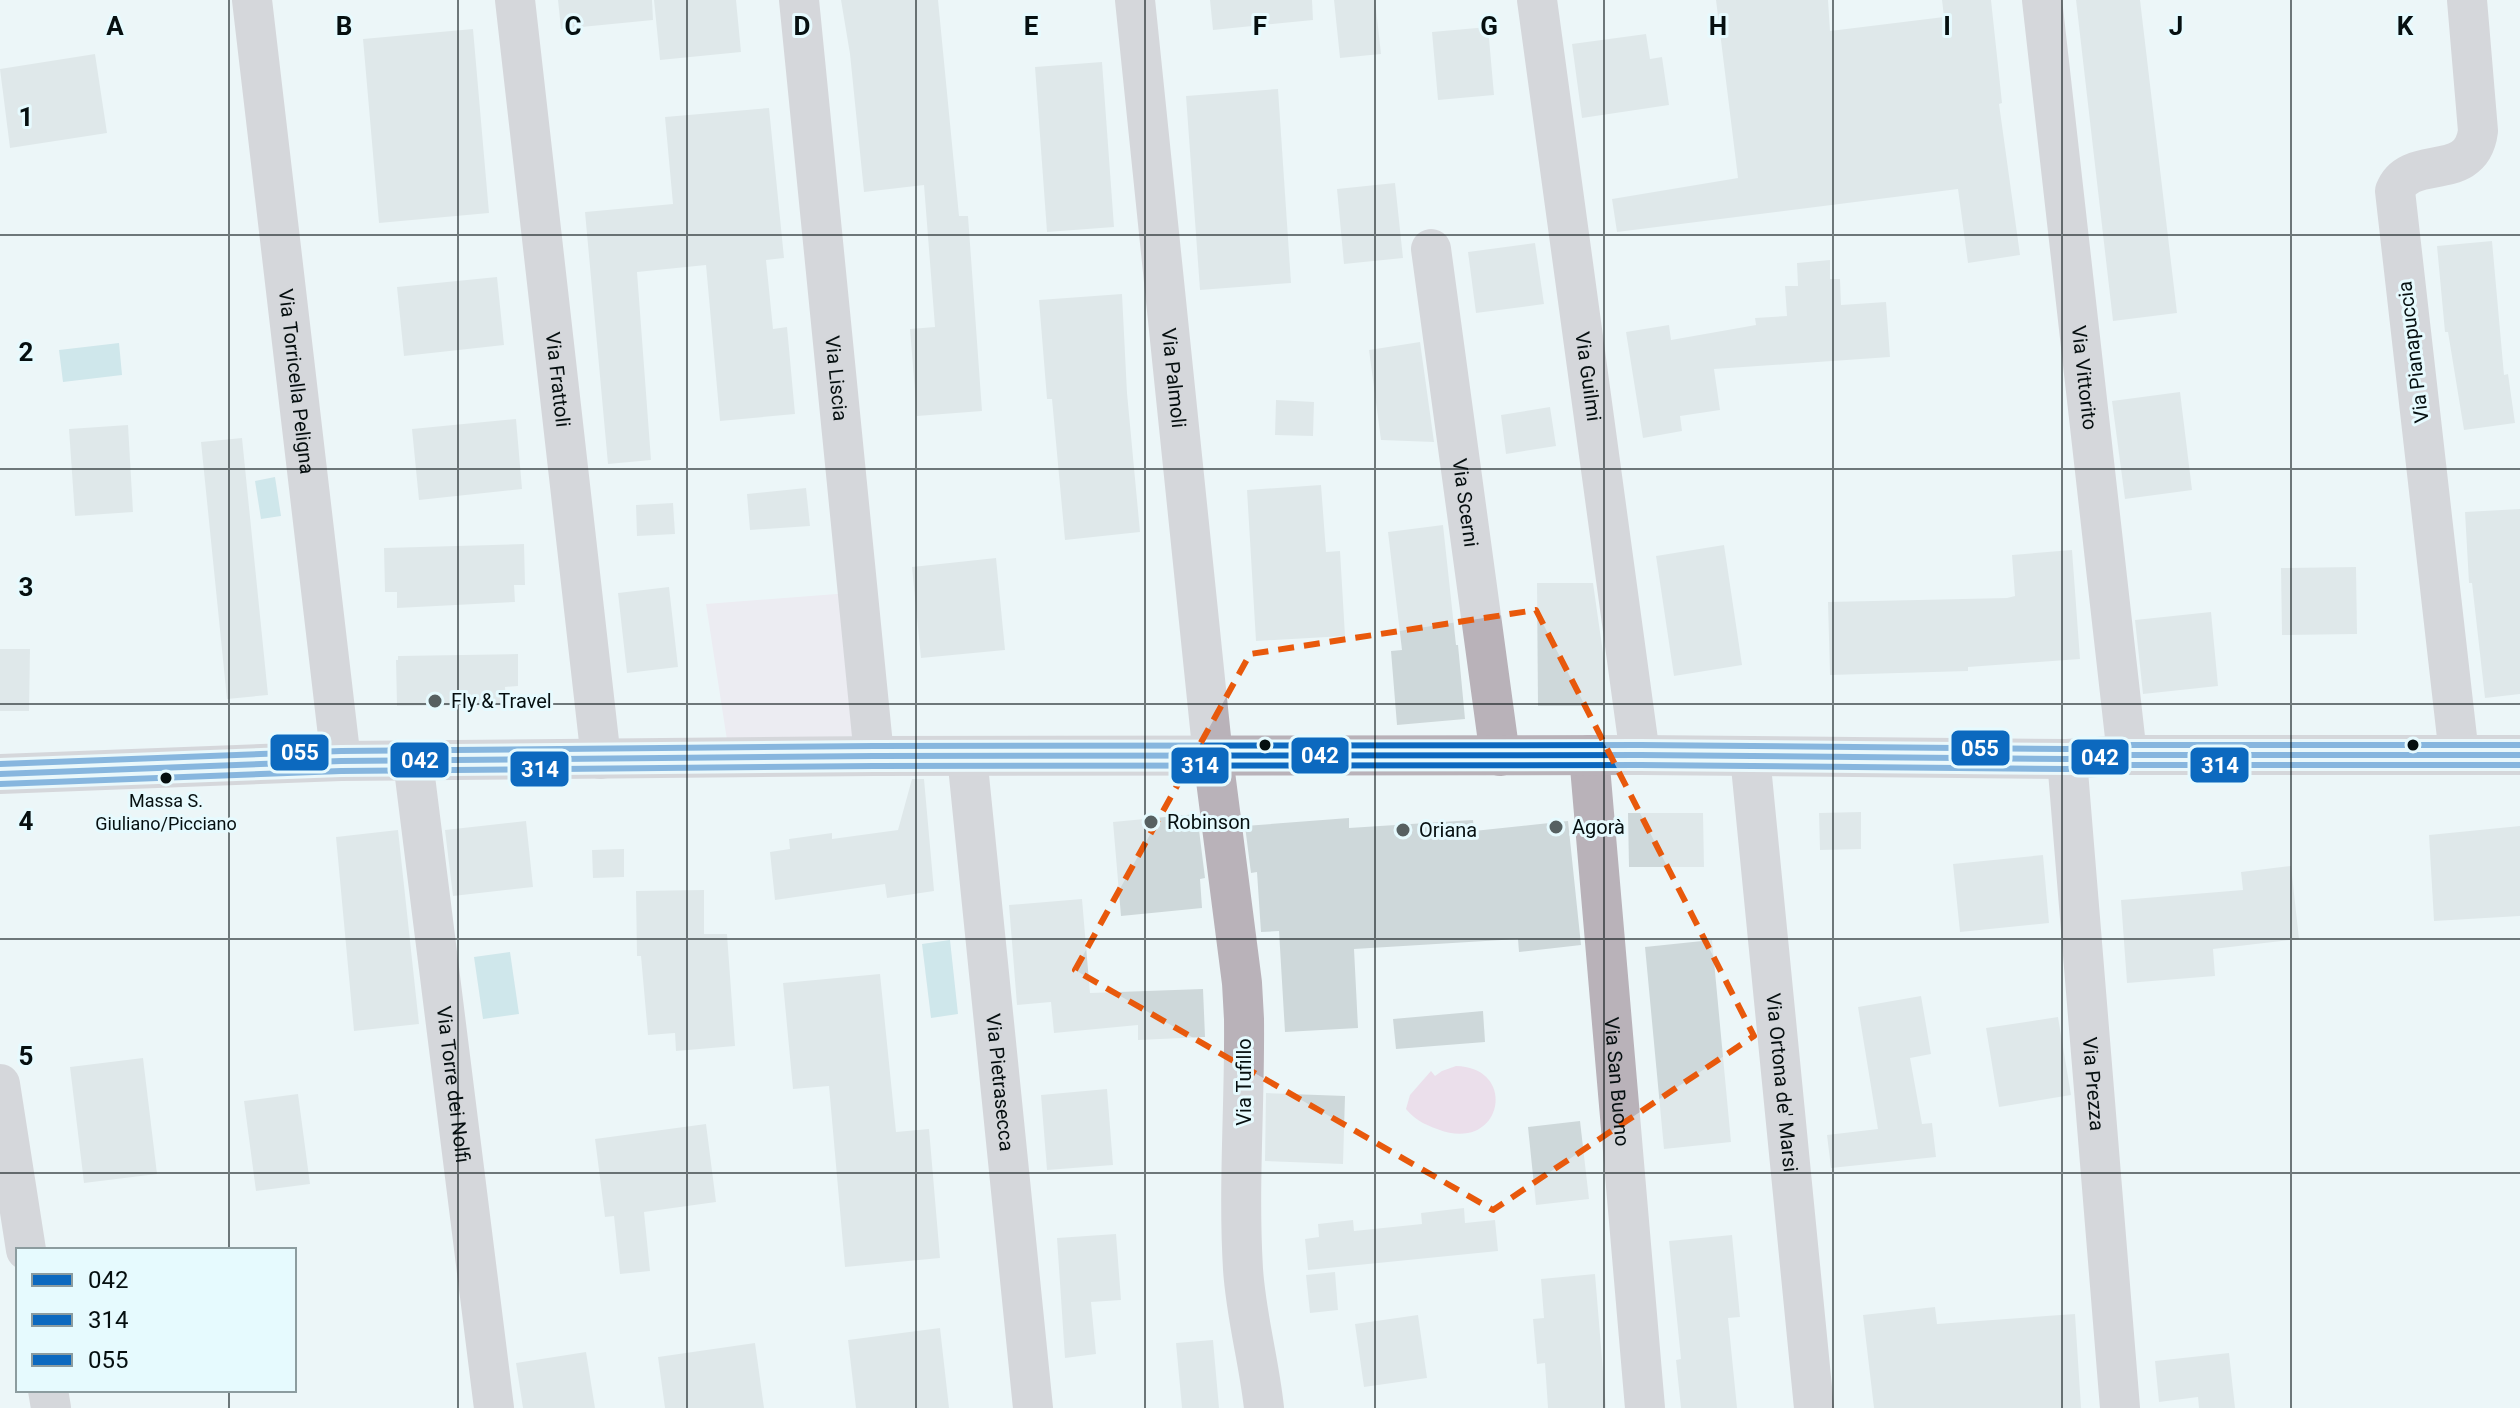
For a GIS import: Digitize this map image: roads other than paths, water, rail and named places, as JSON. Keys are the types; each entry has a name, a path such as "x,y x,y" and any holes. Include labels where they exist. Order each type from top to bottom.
{"street":[{"name":"Via Torricella Peligna","path":"252,0 341,761"},
{"name":"Via Frattoli","path":"515,0 601,759"},
{"name":"Via Liscia","path":"799,0 874,756"},
{"name":"Via Palmoli","path":"1135,0 1213,757"},
{"name":"Via Guilmi","path":"1537,0 1640,755"},
{"name":"Via Vittorito","path":"2042,0 2127,755"},
{"name":"Via Pianapuccia","path":"2459,755 2395,191 2410,174 2468,157 2477,141 2467,0"},
{"name":"Via Scerni","path":"1431,249 1500,756"},
{"name":"Via San Buono","path":"1589,755 1645,1408"},
{"path":"0,774 341,761 874,756 1640,755 2067,759 2127,755 2520,755"},
{"name":"Via Pietrasecca","path":"967,756 1033,1408"},
{"name":"Via Ortona de' Marsi","path":"1750,756 1814,1408"},
{"name":"Via Tufillo","path":"1213,757 1242,983 1243,1266 1247,1312 1257,1347 1264,1408"},
{"name":"Via Prezza","path":"2067,759 2120,1408"},
{"name":"Via Torre dei Nolfi","path":"413,761 494,1408"},
{"path":"0,1084 26,1248"}],"water":[{"path":"119,343 122,375 63,382 59,350"},
{"path":"275,477 281,516 261,519 255,481"},
{"path":"950,940 958,1014 931,1018 922,944"},
{"path":"510,952 519,1014 483,1019 474,957"}],"place":[{"name":"Fly & Travel","path":"435,701"},
{"name":"Massa S. Giuliano/Picciano","path":"166,778"},
{"name":"Robinson","path":"1151,822"},
{"name":"Agorà","path":"1556,827"},
{"name":"Oriana","path":"1403,830"}]}
